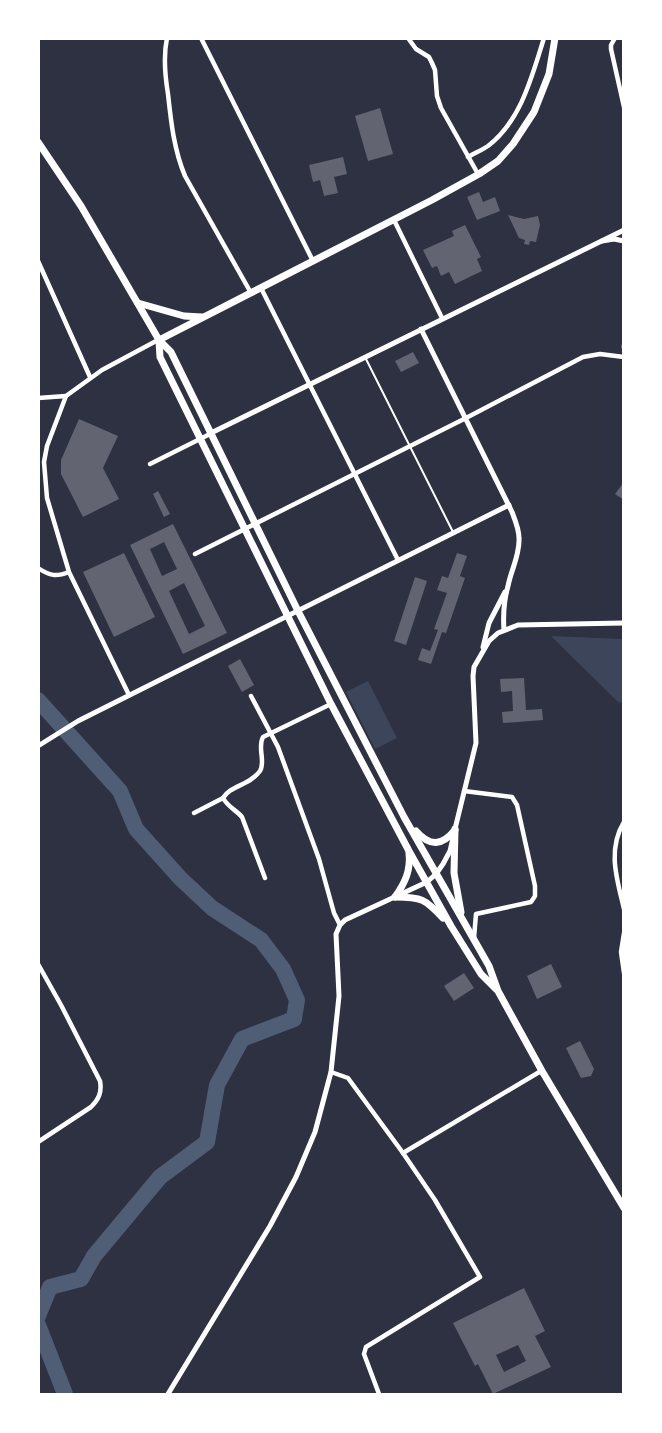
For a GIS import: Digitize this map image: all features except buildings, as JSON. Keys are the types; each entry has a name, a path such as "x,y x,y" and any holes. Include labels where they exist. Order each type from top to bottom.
{"main road":[{"path":"159,340 393,219 498,161 534,112 549,74 555,38"},
{"path":"38,142 81,206 159,340 171,352 298,611 404,817 489,966 498,991 542,1071 624,1208"},
{"path":"138,303 184,316 205,316"},
{"path":"159,340 160,357 331,704 451,926 481,974 498,991"},
{"path":"404,817 421,837 430,842 443,841 455,830"},
{"path":"455,830 454,873 464,921"},
{"path":"395,897 408,874 409,851"},
{"path":"395,897 416,897 427,902 451,926"}],"street":[{"path":"167,38 164,54 165,75 179,163 250,293"},
{"path":"201,38 313,261"},
{"path":"408,38 416,49 429,57 435,70 437,96 441,107 478,174"},
{"path":"468,157 488,146 512,118 531,80 544,38"},
{"path":"615,38 611,50 624,107"},
{"path":"393,219 442,318"},
{"path":"150,464 624,230"},
{"path":"589,245 614,240 624,241"},
{"path":"38,261 90,377"},
{"path":"38,269 47,282"},
{"path":"261,288 398,560"},
{"path":"421,329 518,528 519,552 508,586 504,630"},
{"path":"129,695 69,572 47,498 44,462 47,446 66,396 90,377 159,340"},
{"path":"195,554 583,357 600,354 624,358"},
{"path":"38,398 66,396"},
{"path":"41,745 78,721 509,505"},
{"path":"38,568 56,576 69,572"},
{"path":"483,650 489,623 508,586"},
{"path":"168,1395 264,1237 296,1177 315,1132 331,1072 339,996 337,934 340,925 345,920 427,882 436,874 450,850 475,743 473,676 474,667 483,650 504,630 527,623 624,623"},
{"path":"251,696 278,747 340,925"},
{"path":"194,813 249,782 261,769 263,763 260,742 263,737 331,704"},
{"path":"464,791 512,797 517,805 536,896 531,902 476,914 474,939"},
{"path":"223,799 242,817 265,878"},
{"path":"624,822 617,834 613,855 624,909"},
{"path":"624,933 621,952 624,973"},
{"path":"38,964 100,1082 101,1091 91,1107 38,1142"},
{"path":"402,1153 542,1071"},
{"path":"331,1072 348,1078 435,1200 480,1277 366,1347 364,1354 379,1395"}],"lane":[{"path":"365,357 454,533"}],"shaded area":[{"path":"551,636 623,639 623,703 618,702"},
{"path":"368,681 397,738 375,749 346,692"}],"waterway":[{"path":"38,700 120,791 136,829 180,878 212,908 261,940 283,969 297,1000 294,1019 242,1039 217,1085 207,1142 160,1177 94,1256 81,1279 50,1287 38,1316"},
{"path":"38,1325 65,1394"}]}
